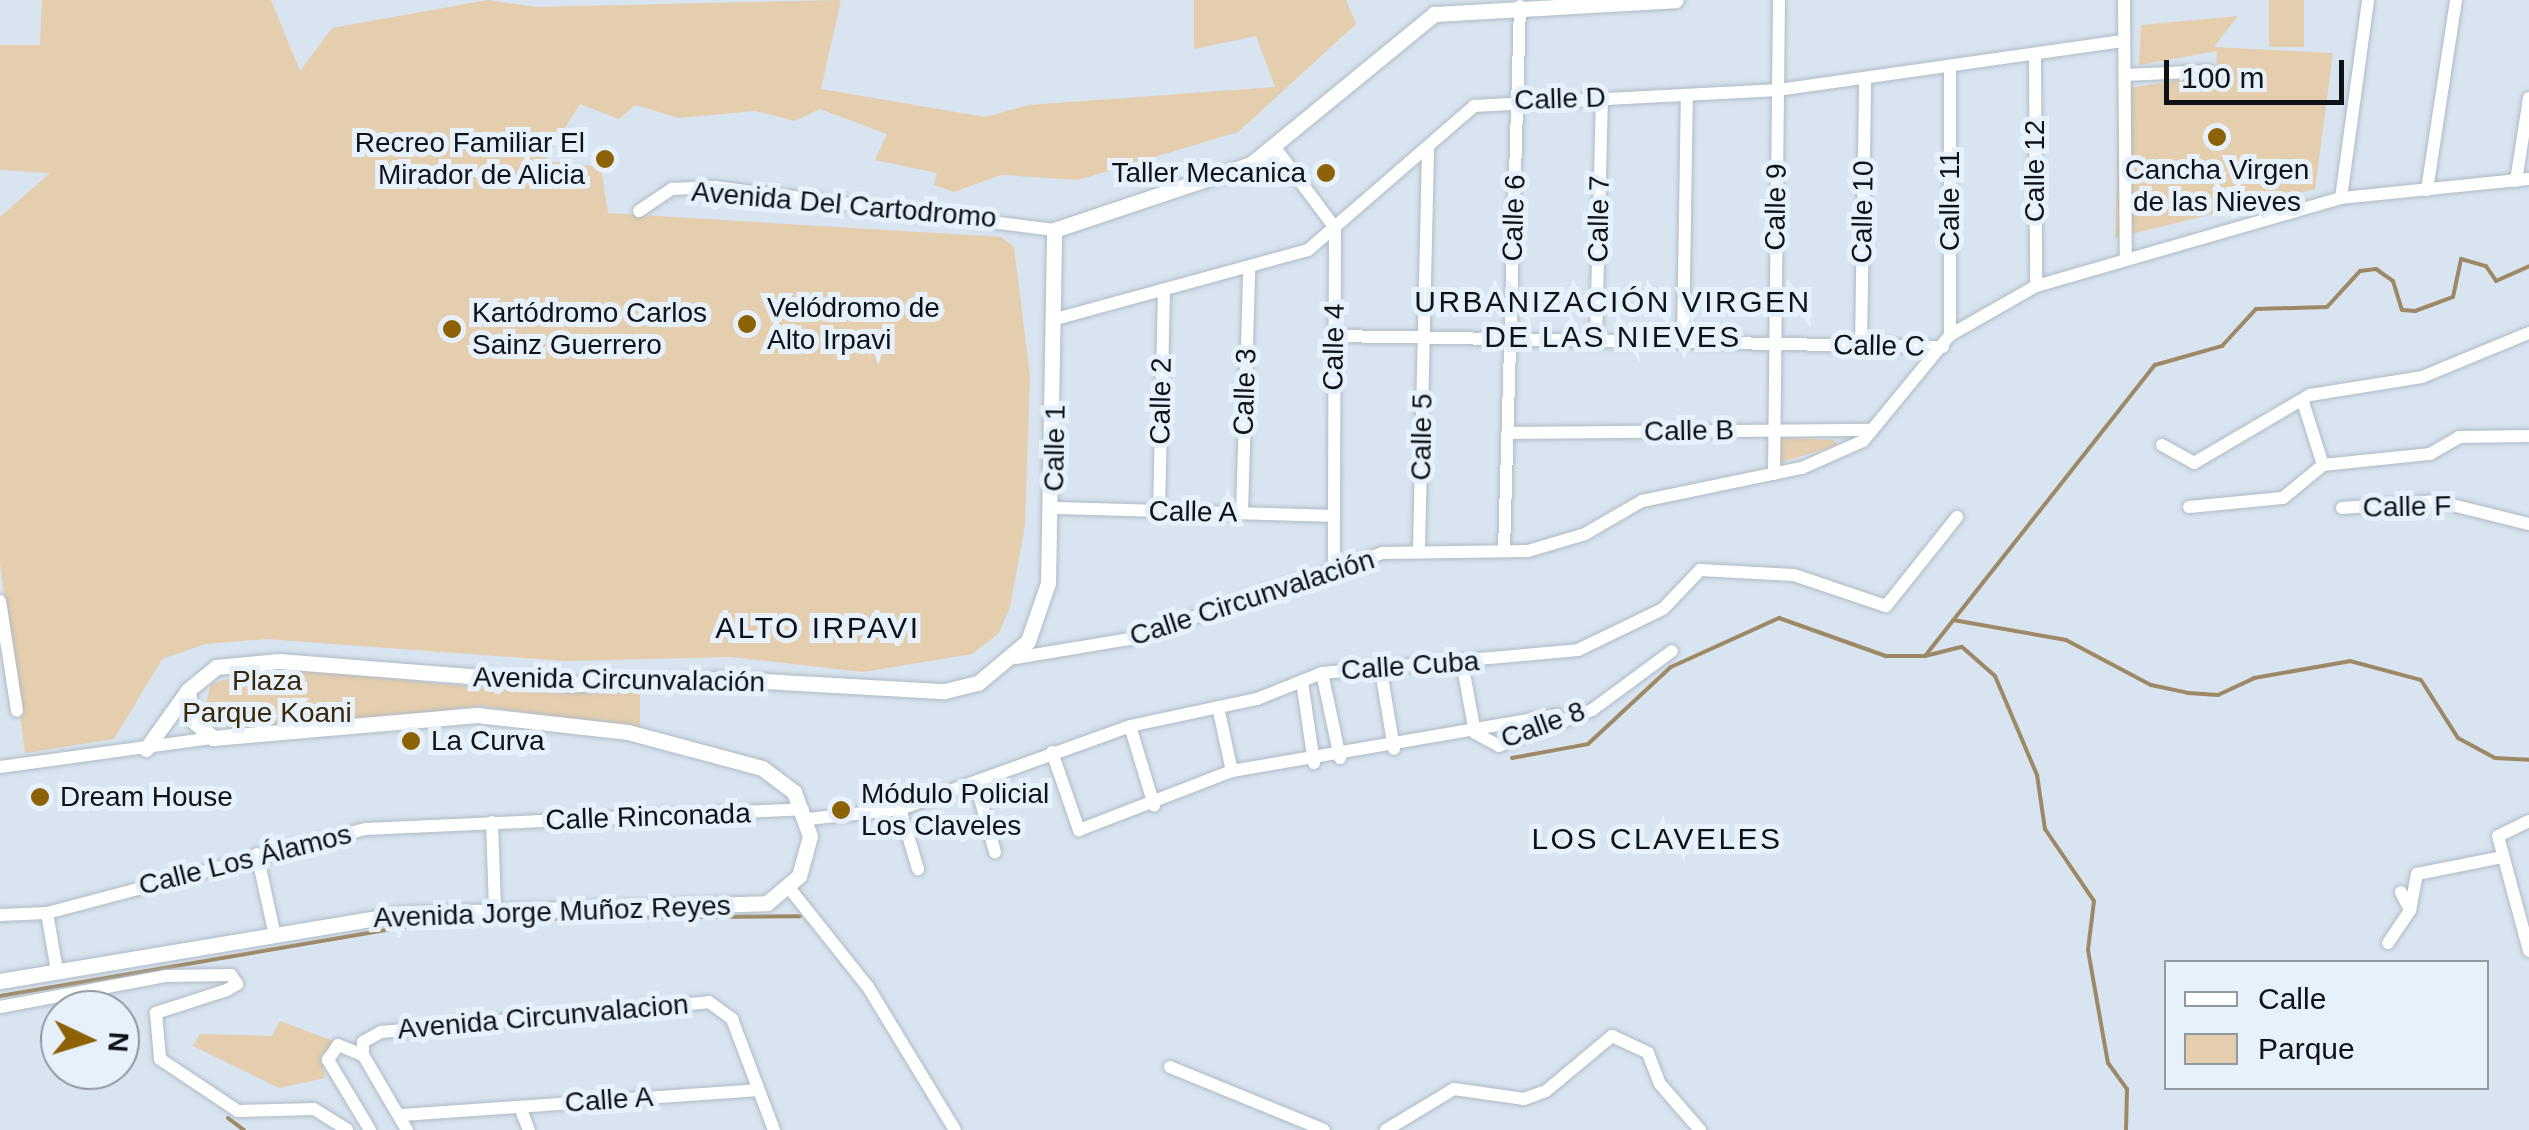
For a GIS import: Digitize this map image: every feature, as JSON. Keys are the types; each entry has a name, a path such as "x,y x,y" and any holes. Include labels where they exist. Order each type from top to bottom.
{"street":[{"path":"1054,230 1276,149 1434,14 1520,6 1676,0"},
{"name":"Calle 9","path":"1774,474 1778,0"},
{"path":"2124,0 2126,259"},
{"path":"2341,198 2368,0"},
{"path":"2428,190 2456,0"},
{"name":"Calle 6","path":"1504,551 1520,6"},
{"name":"Calle D","path":"1056,319 1249,271 1308,250 1474,106 1517,98 1778,90 2035,57 2124,41"},
{"name":"Calle 12","path":"2035,57 2036,286"},
{"name":"Calle 11","path":"1946,341 1950,67"},
{"path":"2126,75 2210,71"},
{"name":"Calle 10","path":"1861,346 1864,79"},
{"path":"1682,342 1687,95"},
{"name":"Calle 7","path":"1596,341 1602,98"},
{"path":"2523,180 2529,98"},
{"name":"Calle 5","path":"1419,547 1428,148"},
{"path":"1276,149 1335,228"},
{"name":"Calle Circunvalación","path":"1015,658 1130,639 1334,566 1419,547 1504,551 1585,534 1642,501 1774,474 1839,456 1870,430 1946,341 2036,286 2341,198 2523,180"},
{"name":"Avenida Del Cartodromo","path":"640,211 672,190 714,187 1054,230"},
{"name":"Calle 4","path":"1334,566 1335,228"},
{"name":"Calle 1","path":"1015,658 1042,615 1054,508 1054,230"},
{"name":"Calle 3","path":"1242,513 1249,271"},
{"name":"Calle 2","path":"1159,511 1164,291"},
{"path":"2162,445 2194,463 2303,402 2422,378 2529,333"},
{"name":"Calle C","path":"1334,336 1861,346 1946,341"},
{"path":"2303,402 2323,465"},
{"name":"Calle B","path":"1508,432 1870,430"},
{"path":"2190,506 2283,498 2323,465 2430,454 2459,437 2529,436"},
{"name":"Calle F","path":"2342,508 2436,501 2529,524"},
{"name":"Calle A","path":"1054,508 1332,516"},
{"name":"Calle Cuba","path":"805,814 900,808 1130,726 1218,707 1322,673 1380,665 1552,656 1619,636 1664,609 1700,570 1794,574 1886,606 1957,517"},
{"path":"0,601 17,711"},
{"name":"Calle 8","path":"1462,662 1474,733 1498,746 1558,726 1672,651"},
{"name":"Avenida Circunvalación","path":"188,690 216,667 279,661 574,684 727,679 945,692 1015,658"},
{"path":"1380,665 1394,750"},
{"path":"1322,673 1340,758"},
{"path":"1302,681 1314,763"},
{"path":"188,690 192,720 214,738"},
{"path":"146,750 188,690"},
{"path":"1218,707 1232,771"},
{"path":"1052,752 1078,830 1154,805 1232,771 1394,750 1557,714"},
{"name":"Avenida Circunvalación","path":"214,738 443,716 628,732 762,768 805,814"},
{"path":"1130,726 1154,805"},
{"path":"0,768 214,738"},
{"path":"976,784 995,852"},
{"path":"900,808 918,869"},
{"path":"805,814 805,858 790,889 868,987 955,1130"},
{"name":"Calle Rinconada","path":"492,822 805,814"},
{"path":"2529,820 2502,828 2503,856 2529,951"},
{"path":"492,822 495,909"},
{"name":"Calle Los Álamos","path":"0,915 47,913 257,854 366,830 492,822"},
{"path":"257,854 274,932"},
{"path":"2388,943 2410,910 2418,874 2503,856"},
{"name":"Avenida Jorge Muñoz Reyes","path":"0,981 274,932 495,909 716,907 768,902 790,889"},
{"path":"2401,892 2410,910"},
{"path":"47,913 57,971"},
{"path":"0,1007 165,976 238,982 156,1013 160,1059 238,1111 314,1109 347,1130"},
{"name":"Avenida Circunvalacion","path":"362,1055 363,1042 381,1032 709,1002 732,1019 774,1130"},
{"path":"1386,1130 1454,1089 1524,1099 1546,1091 1612,1036 1648,1053 1660,1084 1700,1130"},
{"path":"370,1130 328,1054 338,1045 362,1055 402,1115 406,1130"},
{"path":"1170,1067 1324,1130"},
{"name":"Calle A","path":"402,1115 756,1090"},
{"path":"520,1106 529,1130"}],"green space":[{"path":"42,0 271,0 300,71 332,28 488,0 535,7 841,0 821,89 985,117 1029,105 1275,87 1256,36 1194,49 1194,0 1346,0 1356,24 1238,132 1078,180 1001,175 954,192 934,185 937,173 875,160 887,134 820,109 795,121 755,111 679,118 635,105 619,119 580,104 562,132 545,161 601,167 608,213 1001,237 1014,247 1030,376 1025,525 1010,607 999,633 972,654 863,672 730,657 564,661 266,639 205,644 162,659 114,739 25,753 0,563 0,217 50,173 0,170 0,45 40,45"},
{"path":"2269,0 2304,0 2304,47 2269,47"},
{"path":"2238,16 2214,47 2333,53 2315,189 2115,238 2120,89 2216,75 2217,51 2139,65 2141,25"},
{"path":"1768,437 1833,440 1838,445 1768,466"},
{"name":"Plaza Parque Koani","path":"271,666 513,691 640,692 640,731 483,706 242,731 212,724 204,711 211,684"},
{"path":"280,1021 336,1042 321,1055 325,1078 279,1088 193,1046 200,1034 272,1036"}],"waterway":[{"path":"1512,758 1588,744 1671,667 1779,618 1886,656 1925,656 2155,365 2222,346 2256,309 2327,307 2360,271 2376,269 2393,281 2402,310 2415,311 2453,297 2461,259 2486,266 2496,281 2529,266"},
{"path":"1953,620 2066,640 2151,685 2188,693 2218,695 2254,678 2350,661 2421,680 2458,738 2495,758 2529,760"},
{"path":"1925,656 1962,647 1995,676 2037,775 2045,829 2094,901 2088,950 2108,1063 2127,1089 2126,1130"},
{"path":"475,919 800,916"},
{"path":"0,996 445,920"},
{"path":"228,1118 244,1130"}],"place":[{"name":"Cancha Virgen de las Nieves","path":"2217,137"},
{"name":"Recreo Familiar El Mirador de Alicia","path":"605,159"},
{"name":"Taller Mecanica","path":"1326,173"},
{"name":"Velódromo de Alto Irpavi","path":"747,324"},
{"name":"Kartódromo Carlos Sainz Guerrero","path":"452,329"},
{"name":"La Curva","path":"411,741"},
{"name":"Dream House","path":"40,797"},
{"name":"Módulo Policial Los Claveles","path":"841,810"}],"district":[{"name":"URBANIZACIÓN VIRGEN DE LAS NIEVES","path":"1613,319"},
{"name":"ALTO IRPAVI","path":"818,628"},
{"name":"LOS CLAVELES","path":"1657,839"}]}
